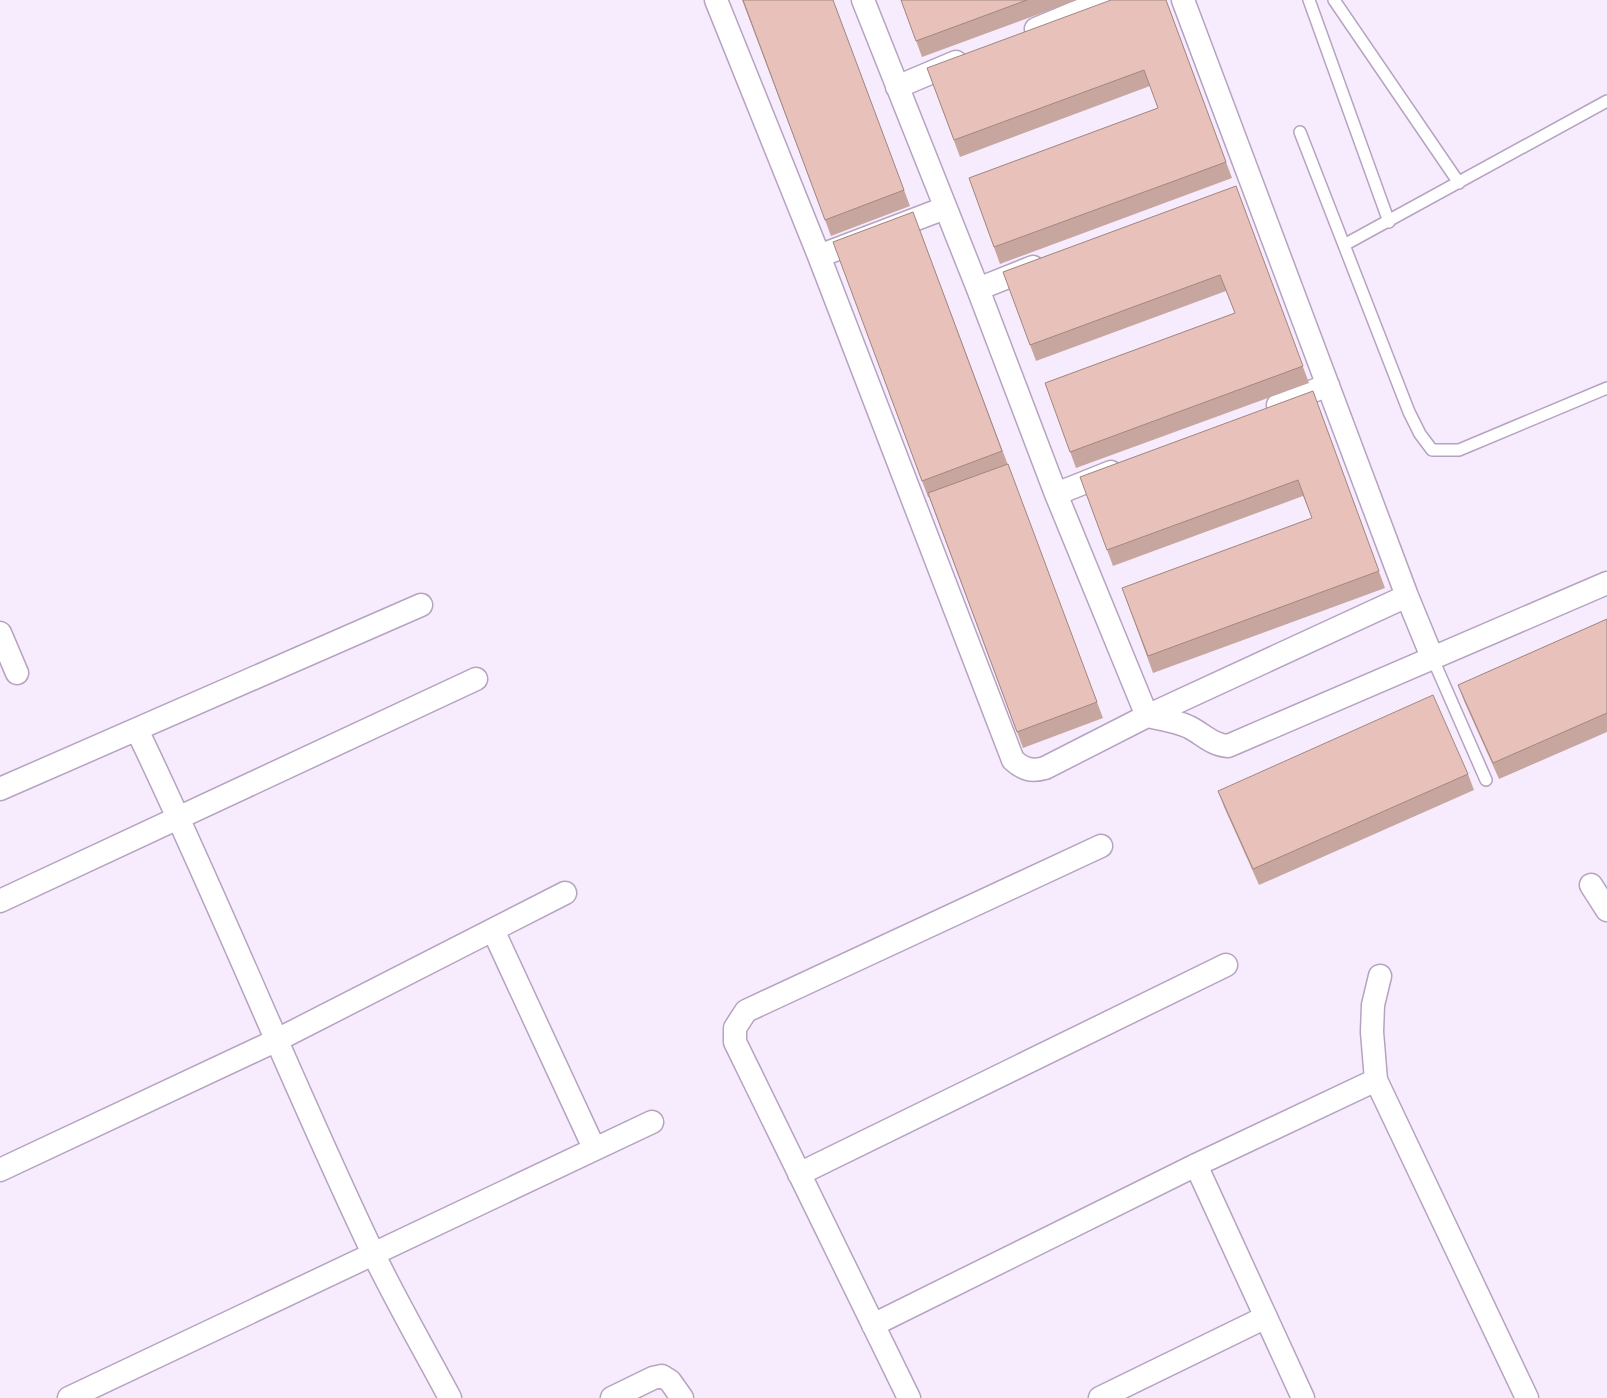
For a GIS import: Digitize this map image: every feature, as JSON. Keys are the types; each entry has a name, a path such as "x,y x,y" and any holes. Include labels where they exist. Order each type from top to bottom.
{"street":[{"path":"716,0 818,256 1012,760 1022,768 1034,771 1045,768 1147,716 1407,596"},
{"path":"863,0 978,289 1056,494 1147,716"},
{"path":"1014,38 1105,0"},
{"path":"1184,0 1244,184 1328,385 1407,596 1432,657"},
{"path":"897,87 978,53"},
{"path":"818,256 946,208"},
{"path":"978,289 1052,260"},
{"path":"1256,414 1328,385"},
{"path":"1056,494 1129,465"},
{"path":"1147,716 1175,722 1202,733 1217,746 1228,746 1432,657 1607,584"},
{"path":"0,789 421,605"},
{"path":"0,633 16,673"},
{"path":"0,901 476,679"},
{"path":"138,730 180,818 275,1041 373,1253 450,1398"},
{"path":"909,1398 735,1042 735,1028 746,1011 1101,846"},
{"path":"1591,885 1607,910"},
{"path":"0,1170 275,1041 565,893"},
{"path":"494,930 594,1148"},
{"path":"799,1174 1226,965"},
{"path":"1380,976 1373,1005 1372,1032 1376,1080 1527,1398"},
{"path":"873,1325 1196,1164 1376,1080"},
{"path":"69,1398 652,1122"},
{"path":"1196,1164 1303,1398"},
{"path":"1100,1398 1266,1317"},
{"path":"612,1398 653,1378 662,1376 670,1381 682,1398"}],"lane":[{"path":"1309,0 1389,222"},
{"path":"1334,0 1459,183"},
{"path":"1344,245 1607,101"},
{"path":"1300,132 1409,412 1420,434 1432,450 1459,450 1607,388"},
{"path":"1432,657 1486,780"}],"building":[{"path":"743,0 833,0 904,190 825,220"},
{"path":"901,0 1027,0 916,41"},
{"path":"1111,0 1166,0 1226,162 994,247 969,178 1158,108 1144,70 954,140 927,68"},
{"path":"1236,186 1303,366 1070,452 1045,383 1235,313 1220,275 1030,345 1003,272"},
{"path":"913,212 1002,451 922,481 833,242"},
{"path":"1313,391 1379,571 1148,656 1122,588 1312,518 1298,480 1107,550 1080,477"},
{"path":"1008,464 1097,702 1017,732 928,493"},
{"path":"1607,619 1607,713 1493,763 1458,685"},
{"path":"1433,695 1468,774 1253,869 1218,791"}]}
